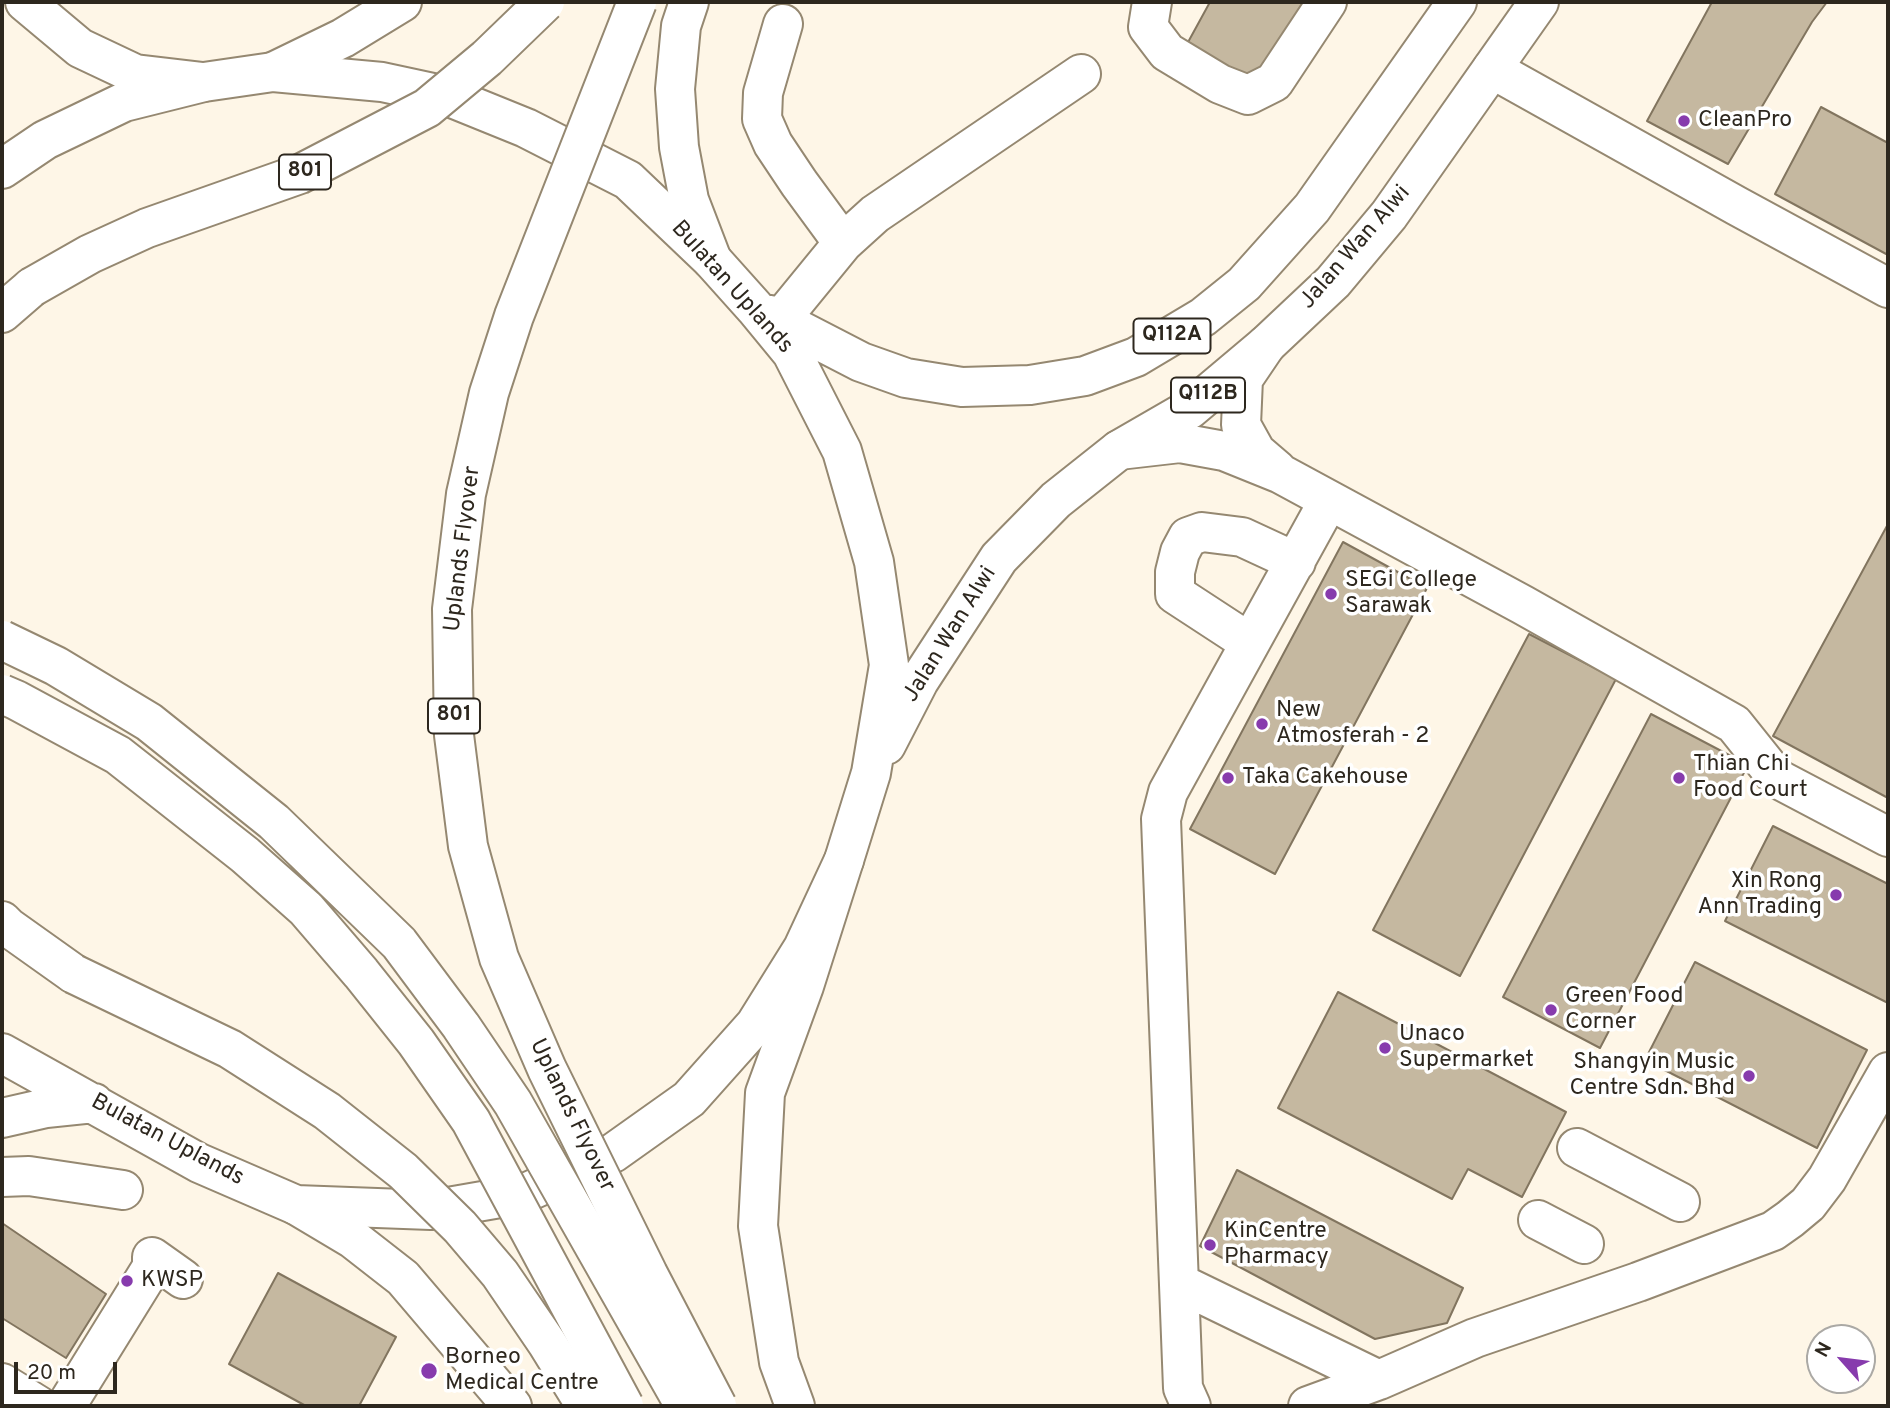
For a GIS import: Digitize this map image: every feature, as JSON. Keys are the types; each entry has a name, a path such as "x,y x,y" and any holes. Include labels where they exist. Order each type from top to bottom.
{"main road":[{"path":"25,2 80,48 135,74 204,82"},
{"path":"273,72 343,38 402,2"},
{"name":"801","path":"2,313 32,287 90,254 147,228 300,174 427,108 487,58 545,2"},
{"name":"Uplands Flyover","path":"637,2 514,316 489,393 466,494 452,609 454,735 468,846 499,958 547,1069 717,1406"},
{"path":"689,2 681,26 675,89 679,146 688,200 712,260"},
{"path":"1152,2 1148,27 1167,52 1220,84 1248,95 1274,82 1327,2"},
{"name":"Q112A","path":"767,314 861,362 906,378 962,387 1030,385 1085,376 1136,357 1203,317 1244,284 1312,208 1457,2"},
{"name":"Jalan Wan Alwi","path":"871,773 919,681 999,558 1056,500 1119,450 1190,410 1266,345 1333,282 1390,215 1539,2"},
{"path":"783,24 763,93 762,119 773,144 843,243"},
{"path":"1492,69 1888,288"},
{"name":"Bulatan Uplands","path":"2,169 45,140 124,102 204,82 273,72 382,82 447,96 526,128 628,180 767,314 792,353 842,451 874,562 889,664 871,773 844,860 803,948 755,1024 689,1099 613,1153 523,1195 431,1210 296,1205 199,1163 2,1053"},
{"path":"767,314 876,214 1081,74"},
{"path":"1266,345 1243,379 1241,425 1256,452 1281,474"},
{"path":"1119,450 1180,443 1224,451 1281,474 1523,605 1734,724 1778,779 1888,837"},
{"path":"1191,1406 1183,1388 1161,819 1168,792 1329,500"},
{"path":"1250,643 1175,594 1175,572 1180,552 1188,537 1202,531 1242,537 1296,562"},
{"name":"Uplands Flyover","path":"2,640 56,666 149,722 274,822 399,943 461,1026 513,1104 685,1406"},
{"path":"2,694 118,755 246,855 306,909 361,972 416,1042 471,1121 624,1406"},
{"path":"796,1406 779,1362 758,1226 765,1093 804,986 844,860"},
{"path":"2,920 74,974 230,1049 327,1111 403,1171 460,1227 500,1274 586,1406"},
{"path":"1308,1406 1379,1380 1475,1338 1638,1282 1773,1231 1808,1204 1827,1179 1888,1072"},
{"path":"2,1118 46,1108 94,1103"},
{"path":"1577,1148 1680,1202"},
{"path":"2,1177 29,1177 123,1190"},
{"path":"296,1205 353,1239 404,1278 512,1406"},
{"path":"1538,1220 1584,1244"},
{"path":"66,1406 152,1267 152,1257 183,1279"},
{"path":"1179,1283 1379,1380"},
{"path":"2,1383 39,1406"}],"building":[{"path":"1210,2 1317,2 1259,82 1181,55"},
{"path":"1712,2 1827,2 1812,22 1728,164 1647,121"},
{"path":"1821,107 1888,143 1888,255 1775,194"},
{"path":"1888,524 1888,798 1773,736"},
{"path":"1343,542 1427,588 1275,874 1190,829"},
{"path":"1529,634 1616,679 1460,976 1373,930"},
{"path":"1651,714 1748,765 1600,1048 1503,997"},
{"path":"1773,826 1888,884 1888,1003 1725,921"},
{"path":"1695,962 1867,1050 1817,1148 1645,1060"},
{"path":"1338,992 1566,1112 1522,1197 1468,1169 1452,1199 1278,1108"},
{"path":"1237,1170 1463,1288 1447,1323 1375,1339 1200,1246"},
{"path":"2,1223 106,1294 66,1358 2,1318"},
{"path":"278,1273 396,1337 359,1406 306,1406 229,1364"}],"place":[{"name":"CleanPro","path":"1684,121"},
{"name":"SEGi College Sarawak","path":"1331,594"},
{"name":"New Atmosferah - 2","path":"1262,724"},
{"name":"Taka Cakehouse","path":"1228,778"},
{"name":"Thian Chi Food Court","path":"1679,778"},
{"name":"Xin Rong Ann Trading","path":"1836,895"},
{"name":"Green Food Corner","path":"1551,1010"},
{"name":"Unaco Supermarket","path":"1385,1048"},
{"name":"Shangyin Music Centre Sdn. Bhd","path":"1749,1076"},
{"name":"KinCentre Pharmacy","path":"1210,1245"},
{"name":"KWSP","path":"127,1281"},
{"name":"Borneo Medical Centre","path":"429,1371"}]}
